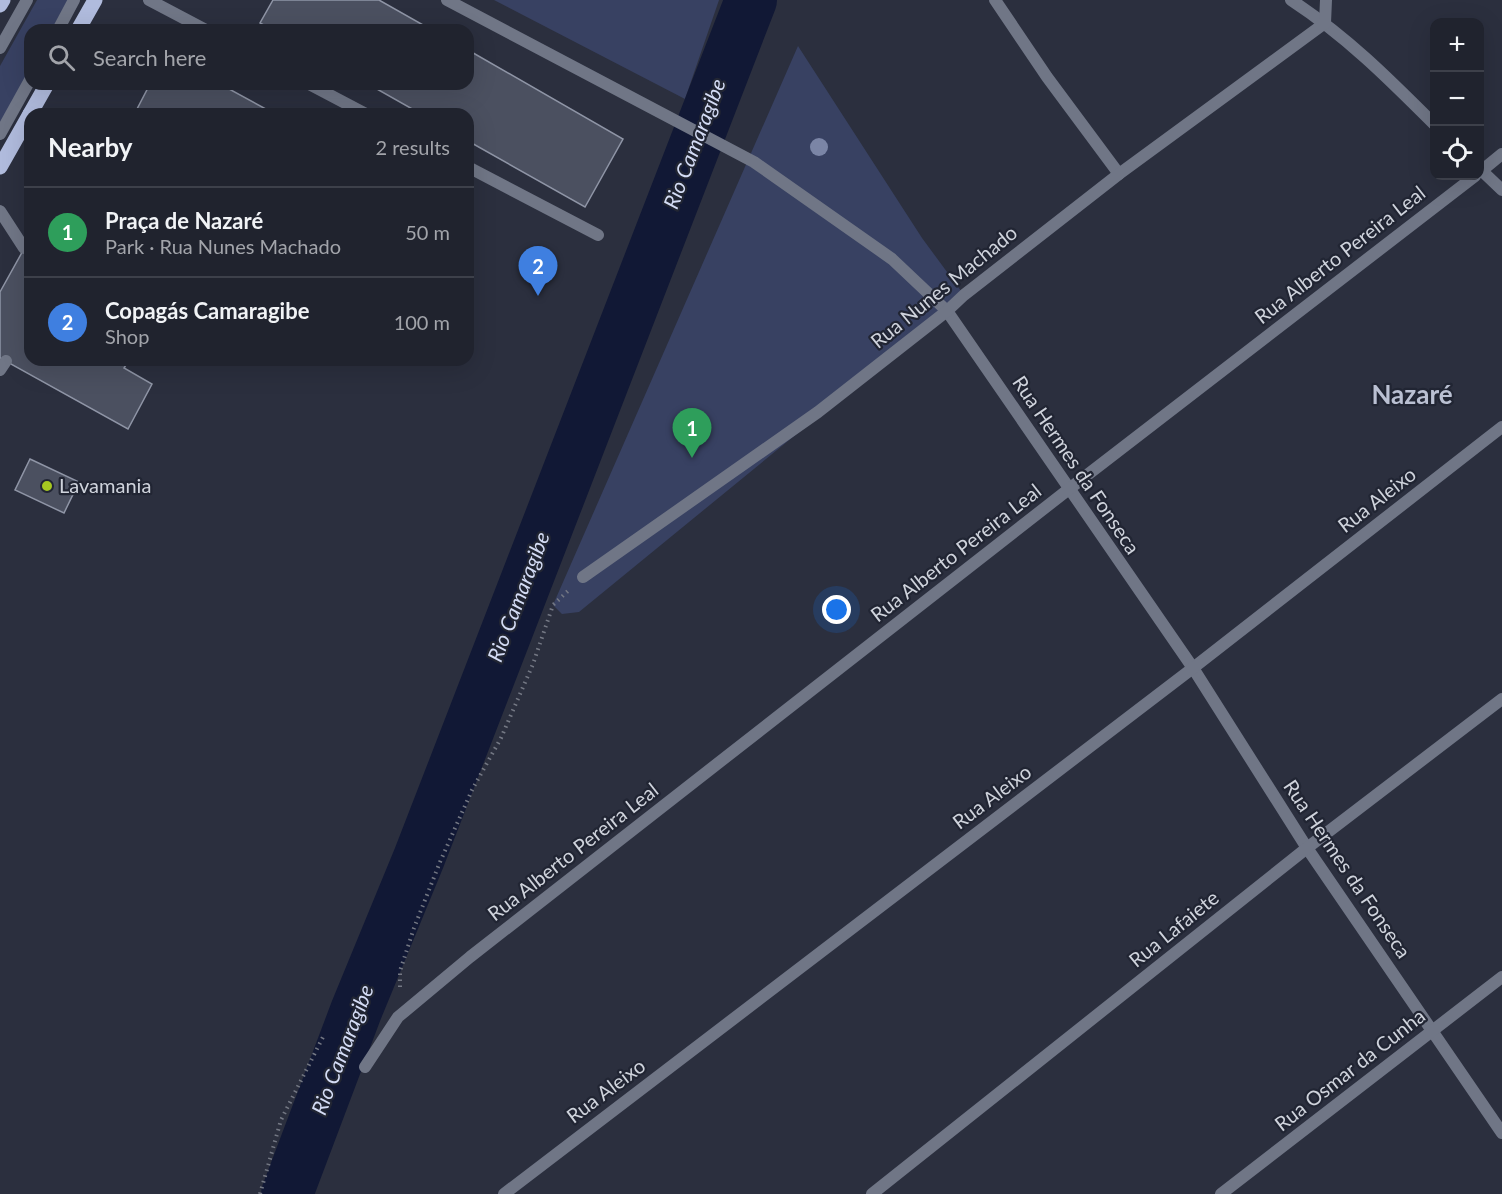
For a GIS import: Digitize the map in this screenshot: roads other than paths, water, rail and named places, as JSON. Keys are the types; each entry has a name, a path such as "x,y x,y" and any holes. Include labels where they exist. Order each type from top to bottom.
{"main road":[{"path":"0,5 3,0"},
{"path":"81,24 95,0"},
{"path":"33,108 44,90"},
{"path":"0,167 24,125"}],"street":[{"path":"0,48 27,0"},
{"path":"61,24 74,0"},
{"path":"149,0 195,24"},
{"name":"Rua Hermes da Fonseca","path":"447,0 754,162 892,259 947,311 1192,668 1307,848 1502,1133"},
{"path":"995,0 1047,77 1119,174"},
{"path":"1291,0 1325,23 1376,67 1430,120"},
{"path":"1325,23 1326,0"},
{"name":"Rua Nunes Machado","path":"583,577 818,412 1119,174 1325,23"},
{"path":"0,134 24,90"},
{"path":"320,90 355,108"},
{"name":"Rua Alberto Pereira Leal","path":"1484,168 1502,154"},
{"path":"474,170 598,236"},
{"path":"1484,176 1502,190"},
{"name":"Rua Alberto Pereira Leal","path":"365,1067 398,1017 470,957 1469,180"},
{"path":"0,211 24,248"},
{"name":"Rua Aleixo","path":"504,1194 1192,668 1502,427"},
{"name":"Rua Lafaiete","path":"872,1194 1307,848 1502,699"},
{"name":"Rua Osmar da Cunha","path":"1221,1194 1502,977"}],"waterway":[{"name":"Rio Camaragibe","path":"287,1194 356,1011 419,858 751,0"}],"place":[{"name":"Copagás Camaragibe","path":"538,296"},
{"name":"Praça de Nazaré","path":"692,458"},
{"name":"Lavamania","path":"47,486"}],"district":[{"name":"Nazaré","path":"1412,395"}]}
